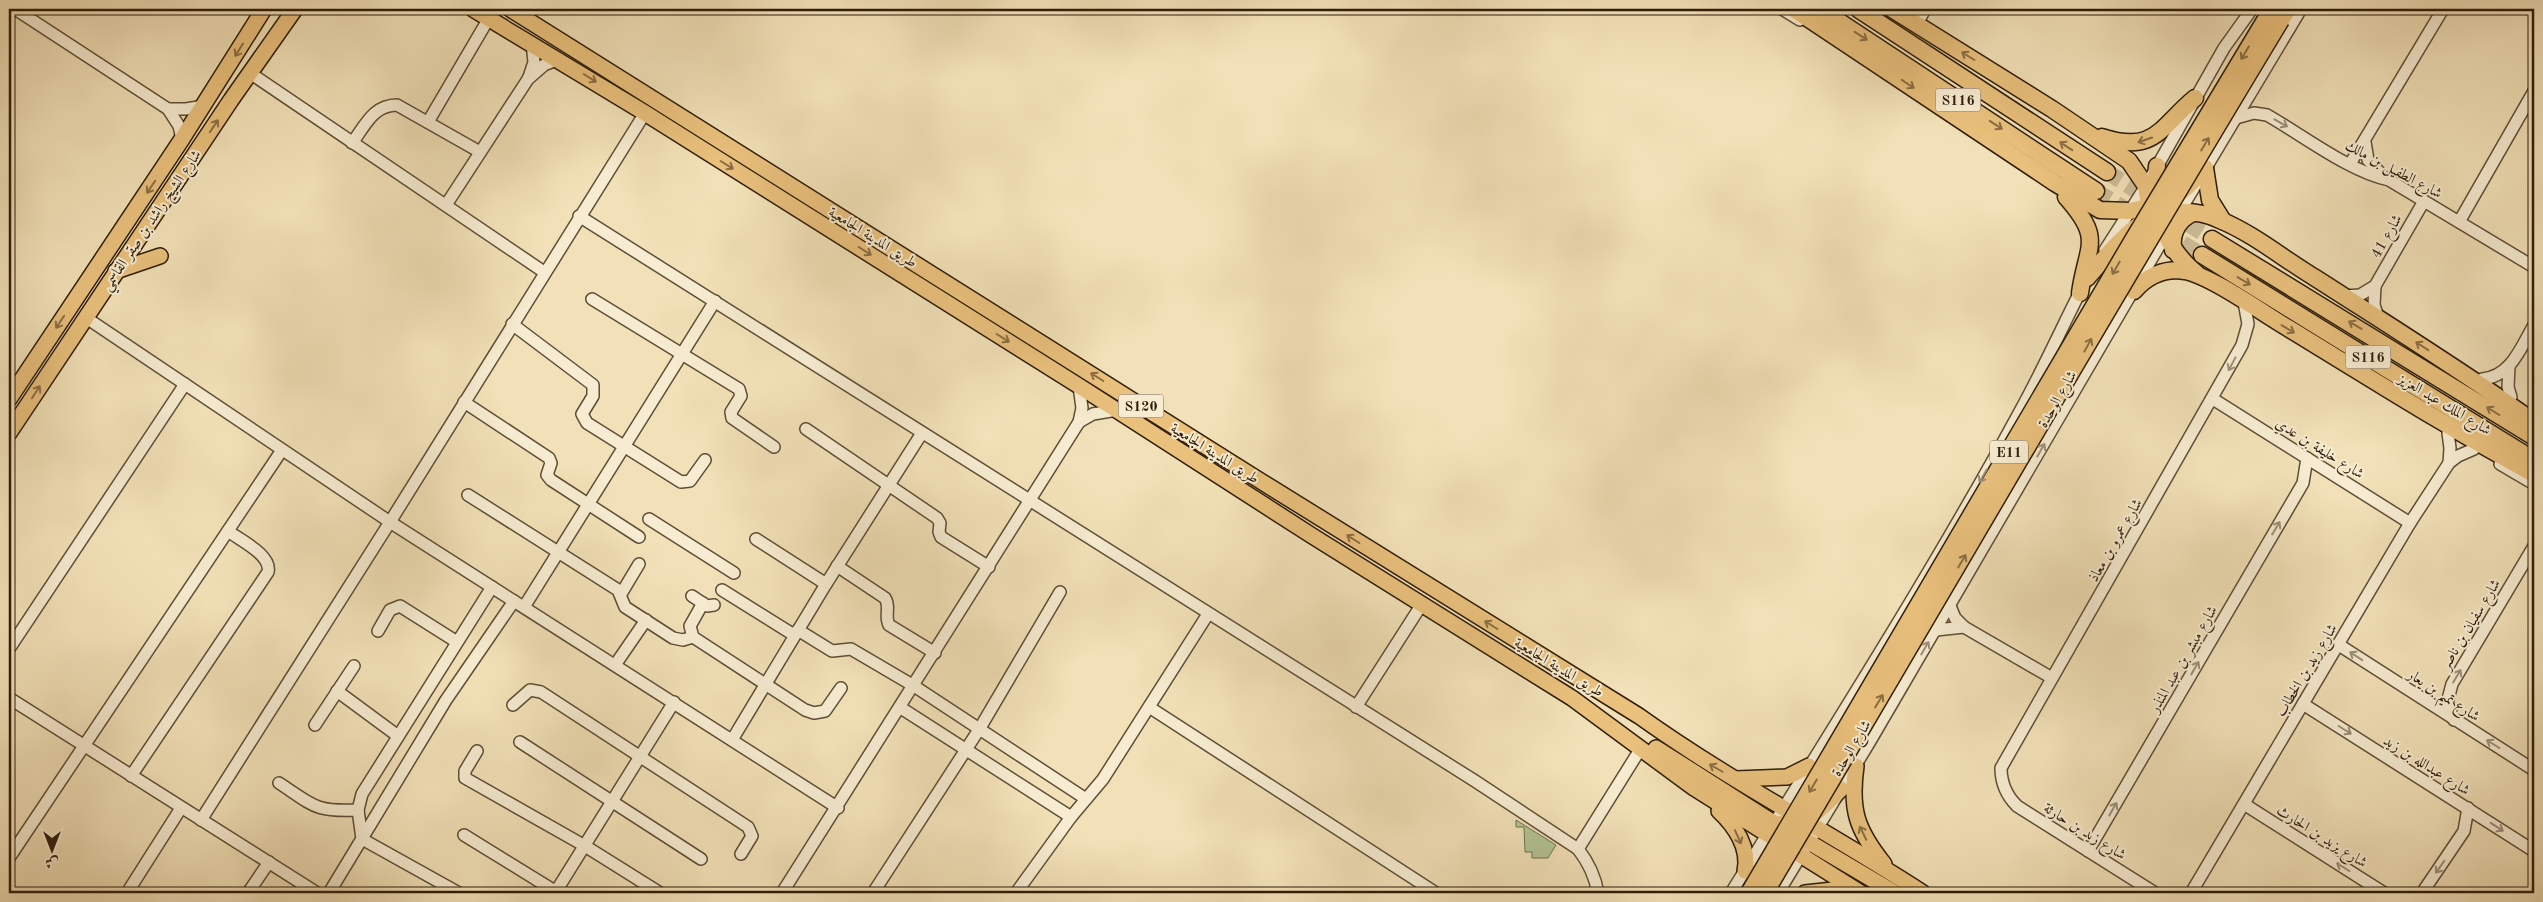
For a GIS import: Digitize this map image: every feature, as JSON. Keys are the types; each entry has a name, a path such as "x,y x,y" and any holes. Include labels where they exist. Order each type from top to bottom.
{"highway":[{"path":"1794,9 2055,184 2092,206 2104,211 2186,212 2223,221 2378,318 2534,422"},
{"name":"S116","path":"1820,9 2096,191"},
{"name":"S116","path":"1858,9 2107,172"},
{"path":"1892,9 2090,134 2129,161 2142,179 2169,242 2201,277"},
{"name":"شارع الوحدة","path":"1749,893 2134,238 2277,12"},
{"name":"شارع الوحدة","path":"1765,893 2070,376 2277,12"},
{"path":"2090,134 2126,143 2146,140 2158,134 2194,98"},
{"path":"2134,291 2155,212 2157,166"},
{"path":"2087,278 2121,242 2174,198 2205,168"},
{"path":"2205,168 2210,200 2223,221"},
{"path":"2122,211 2135,199 2142,179"},
{"path":"2055,184 2080,212 2088,228 2090,246 2080,293"},
{"path":"2169,242 2186,212"},
{"name":"شارع الملك عبد العزيز","path":"2212,239 2534,437"},
{"name":"شارع الملك عبد العزيز","path":"2202,255 2534,460"},
{"path":"2134,291 2148,278 2165,272 2183,271 2201,277 2468,438 2534,474"}],"main road":[{"name":"شارع الشيخ راشد بن صقر القاسمي","path":"9,399 204,106 264,9"},
{"name":"شارع الشيخ راشد بن صقر القاسمي","path":"9,432 116,271 295,9"},
{"name":"طريق المدينة الجامعية","path":"472,9 559,59 1572,698 1694,788 1770,829 1800,856 1861,893"},
{"name":"طريق المدينة الجامعية","path":"510,9 1639,716 1690,752 1923,893"},
{"path":"116,271 160,256"},
{"path":"1620,733 1654,747 1770,829 1808,841 1895,893"},
{"path":"1736,780 1787,777 1809,766"},
{"path":"1856,766 1853,793 1858,824 1868,844 1891,873"},
{"path":"1694,788 1735,828 1745,855 1745,870"},
{"path":"1770,829 1791,824 1811,824 1822,808 1841,789"},
{"path":"1805,893 1833,890 1857,893"}],"street":[{"path":"16,9 168,109 179,126 182,139"},
{"path":"1782,9 1855,57 1874,61"},
{"path":"1917,24 1925,9"},
{"path":"2142,179 2157,166 2224,48 2252,9"},
{"path":"2186,212 2205,168 2301,9"},
{"path":"2350,164 2365,142 2442,9"},
{"path":"428,122 489,18"},
{"path":"446,205 528,79 534,62 532,43"},
{"path":"528,79 544,66 559,59"},
{"path":"250,73 544,272"},
{"path":"2459,222 2534,91"},
{"path":"352,143 375,111 382,107 397,105 480,152"},
{"path":"168,109 186,110 204,106"},
{"path":"201,820 390,522 544,272 645,113"},
{"name":"شارع الطفيل بن مالك","path":"2236,118 2254,113 2267,115 2350,164 2375,176 2389,180 2534,267"},
{"path":"2365,142 2370,163 2389,180"},
{"name":"شارع 41","path":"2375,286 2424,201"},
{"path":"1731,893 1893,631 2018,415 2122,211"},
{"path":"579,216 1578,849 1588,862 1595,876 1598,893"},
{"path":"1841,789 2134,291 2169,242"},
{"path":"2342,296 2360,295 2375,286"},
{"path":"2375,286 2374,305 2378,318"},
{"path":"592,299 739,389 741,396 731,412 732,418 774,447"},
{"path":"524,607 715,302"},
{"name":"شارع عمرو بن معاذ","path":"2005,790 2001,774 2005,758 2213,399 2246,335 2248,324 2244,302"},
{"path":"85,318 390,522 838,808"},
{"path":"512,324 590,383 594,392 583,410 583,418 587,423 684,483 690,481 705,460"},
{"path":"2482,379 2497,376 2509,367 2534,325"},
{"path":"2446,362 2482,379 2534,413"},
{"path":"2509,367 2508,387 2511,397"},
{"path":"9,649 184,384"},
{"path":"782,893 838,808 1079,422 1082,408 1079,386"},
{"name":"شارع خليفة بن عدي","path":"2213,399 2410,523"},
{"path":"464,402 549,458 551,463 547,472 548,478 639,537"},
{"name":"شارع الملك عبد العزيز","path":"2419,408 2431,421 2448,433 2534,484"},
{"path":"1079,422 1093,414 1117,410"},
{"path":"806,429 937,518 940,523 939,532 941,537 988,567"},
{"path":"732,740 837,566 922,433"},
{"path":"2448,433 2449,463"},
{"name":"شارع زيد بن الخطاب","path":"2191,893 2410,523 2449,463 2458,456 2474,449"},
{"path":"9,858 282,450"},
{"name":"شارع مبشر بن عبد المنذر","path":"2088,851 2303,483 2307,458"},
{"path":"2303,483 2328,471"},
{"path":"468,496 621,594 624,606 646,620 678,640 693,637"},
{"path":"650,519 734,573"},
{"path":"131,776 268,572 268,564 264,558 228,531"},
{"path":"756,539 826,584"},
{"name":"شارع سفيان بن ناصر","path":"2454,720 2447,703 2452,684 2534,546"},
{"path":"621,594 640,564"},
{"path":"837,566 884,598 888,605 887,618 889,625 935,653"},
{"path":"362,839 358,810 362,794 492,587"},
{"path":"722,590 796,633 832,651 851,649 980,728 1086,799"},
{"path":"873,893 980,728 1060,592"},
{"path":"692,596 708,604 690,626 693,637 765,684 814,713 829,707 841,688"},
{"path":"329,893 446,700 514,601"},
{"path":"1356,707 1422,604"},
{"path":"378,631 390,610 400,606 457,642"},
{"path":"1950,606 1955,618 1964,627 2052,678"},
{"path":"1016,893 1071,817 1103,779 1208,614"},
{"path":"615,665 646,620"},
{"path":"1936,630 1964,627"},
{"name":"شارع تميم بن يعار","path":"2339,644 2454,720 2534,769"},
{"path":"315,725 354,666"},
{"path":"514,705 525,693 536,690 541,692 640,756 748,827 752,836 741,854"},
{"path":"337,691 398,736"},
{"path":"9,698 317,893"},
{"path":"464,835 556,893 674,702"},
{"name":"شارع عبدالله بن زيد","path":"2303,704 2534,851"},
{"path":"1149,707 1436,893"},
{"path":"901,708 1071,817"},
{"path":"520,742 701,859"},
{"path":"1578,849 1641,748"},
{"path":"478,750 465,771 465,778 585,846 660,893"},
{"path":"279,783 318,808 330,811 358,810"},
{"name":"شارع زيد بن حارثة","path":"2005,790 2016,806 2154,893"},
{"name":"شارع يزيد بن الحارث","path":"2244,804 2384,893"},
{"path":"127,893 182,808"},
{"path":"2422,893 2464,831 2468,808"},
{"path":"1778,893 1808,841 1811,824"},
{"path":"362,839 459,893"},
{"path":"248,893 269,862"}],"green space":[{"path":"1516,820 1556,845 1548,858 1532,858 1532,852 1525,852 1524,827 1516,827"}],"tunnel":[{"path":"2107,172 2212,239"},
{"path":"2096,191 2132,213"},
{"path":"2162,231 2202,255"}]}
